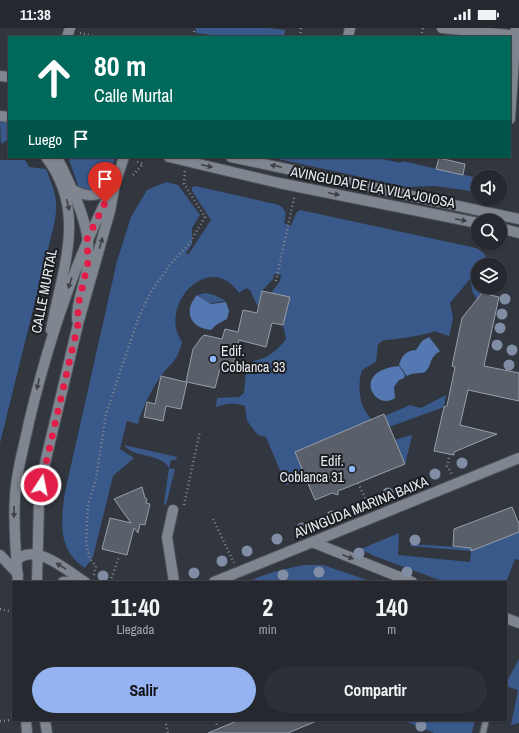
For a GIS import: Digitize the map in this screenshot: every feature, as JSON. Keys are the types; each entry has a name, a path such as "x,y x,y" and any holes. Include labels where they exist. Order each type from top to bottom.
{"main road":[{"path":"442,28 517,33 511,107"},
{"name":"CALLE MURTAL","path":"47,158 59,176 70,219 66,260 48,347"},
{"name":"CALLE MURTAL","path":"57,158 72,188 84,221 87,239 88,262 78,306 78,324"},
{"path":"37,581 39,501 42,476 78,324 110,211 113,187 124,158"},
{"name":"AVINGUDA DE LA VILA JOIOSA","path":"173,158 279,182 471,222"},
{"name":"AVINGUDA DE LA VILA JOIOSA","path":"236,158 519,219"},
{"path":"72,188 78,193 90,196 113,187"},
{"name":"CALLE MURTAL","path":"48,347 87,239 113,187"},
{"path":"507,230 519,233"},
{"path":"18,578 16,560 15,495 24,446 48,347"},
{"name":"AVINGUDA MARINA BAIXA","path":"216,581 519,458"},
{"path":"173,510 167,537 174,581"},
{"path":"312,542 410,581"},
{"path":"16,560 26,554 37,554 61,566 84,581"},
{"path":"0,555 18,578"},
{"path":"507,618 519,623"},
{"path":"26,721 28,733"},
{"path":"45,721 47,733"}],"lane":[{"path":"483,733 486,721"}],"path":[{"path":"194,32 195,28"},
{"path":"92,581 96,566 90,559 86,543 88,504 96,479 106,414 140,316 151,292 169,266 189,244 205,217 184,184"},
{"path":"276,281 292,208"},
{"path":"173,510 182,510 200,431"},
{"path":"450,454 447,466 457,483"},
{"path":"358,483 374,517"},
{"path":"213,519 238,572"},
{"path":"110,581 119,557"},
{"path":"0,609 12,612"},
{"path":"0,721 12,720"},
{"path":"165,721 168,733"},
{"path":"215,721 217,725"}],"shaded area":[{"path":"196,28 268,28 285,30 284,36 212,36 196,33"},
{"path":"0,121 8,123 8,140 1,144"},
{"path":"68,158 115,158 108,178 101,185 91,191 79,188"},
{"path":"274,158 378,158 401,163 402,161 471,176 471,191 435,186 407,187"},
{"path":"0,160 25,160 29,167 46,169 54,190 56,209 54,225 0,443"},
{"path":"166,182 178,185 200,215 192,228 192,244 186,253 188,255 211,220 192,191 192,187 195,186 279,205 285,213 284,223 291,226 296,213 300,210 471,247 471,250 479,250 487,258 471,258 471,284 470,279 450,303 453,318 449,336 434,331 418,336 384,340 378,344 376,362 362,370 360,376 360,396 364,409 372,420 295,452 306,477 286,485 266,437 258,435 247,421 245,406 230,404 216,407 217,398 239,397 244,393 246,372 253,368 253,361 272,353 286,339 283,325 290,297 271,293 280,281 281,275 274,274 273,279 262,291 258,307 250,290 246,288 239,293 227,281 214,277 201,280 190,288 181,299 176,313 176,328 182,342 176,358 161,376 151,392 138,424 127,421 120,449 134,458 113,476 93,557 85,568 76,561 65,544 62,514 65,492 117,261 131,217 147,190"},
{"path":"205,293 214,295 226,301 210,303 198,295"},
{"path":"474,294 481,294 478,301"},
{"path":"197,295 211,304 226,302 229,311 227,319 216,325 211,330 198,326 191,318 190,313 190,307"},
{"path":"429,337 440,351 433,357 425,372 407,376 399,365 402,359 405,354 416,350 422,341"},
{"path":"399,366 405,375 404,378 399,380 394,387 395,398 387,401 380,400 371,389 371,382 375,375 384,369"},
{"path":"446,395 444,407 389,427 385,416 410,405 421,408"},
{"path":"411,435 412,436 405,464 395,440"},
{"path":"124,445 177,457 176,460 171,460 169,468 160,460 134,452"},
{"path":"169,468 175,469 166,505 164,503"},
{"path":"519,532 519,560 515,559 506,581 442,581 374,556 361,549 399,533 398,555 470,562 471,551 410,546 411,544 471,548 471,550"},
{"path":"304,565 323,565 370,581 250,581 282,570"},
{"path":"519,659 519,723 511,725 518,690 507,686 507,681"},
{"path":"405,721 475,721 472,733 434,733"}],"building":[{"path":"439,158 465,164 463,175 436,169"},
{"name":"Edif. Coblanca 33","path":"262,291 290,297 283,325 272,323 266,347 239,340 232,368 221,365 215,388 187,382 181,409 166,406 163,421 144,417 147,402 155,404 161,376 186,382 193,349 201,338 204,335 222,339 225,329 238,332 243,310 257,313"},
{"path":"481,294 499,297 484,366 519,373 519,401 468,390 460,425 497,434 454,452 454,455 434,451 444,407 447,406 455,367 452,366 462,318"},
{"path":"384,414 405,464 338,491 338,495 332,493 315,500 295,452"},
{"path":"142,487 145,498 147,499 146,503 150,504 145,525 140,524 138,533 134,528 127,555 102,549 110,518 131,523 114,499"},
{"path":"512,507 519,524 519,532 471,551 471,548 453,546 454,529"},
{"path":"237,721 317,721 288,733 208,733"}],"place":[{"name":"Edif. Coblanca 33","path":"213,359"},
{"name":"Edif. Coblanca 31","path":"352,469"}],"route":[{"path":"41,485 78,324 78,306 88,262 87,239 105,203"}]}
